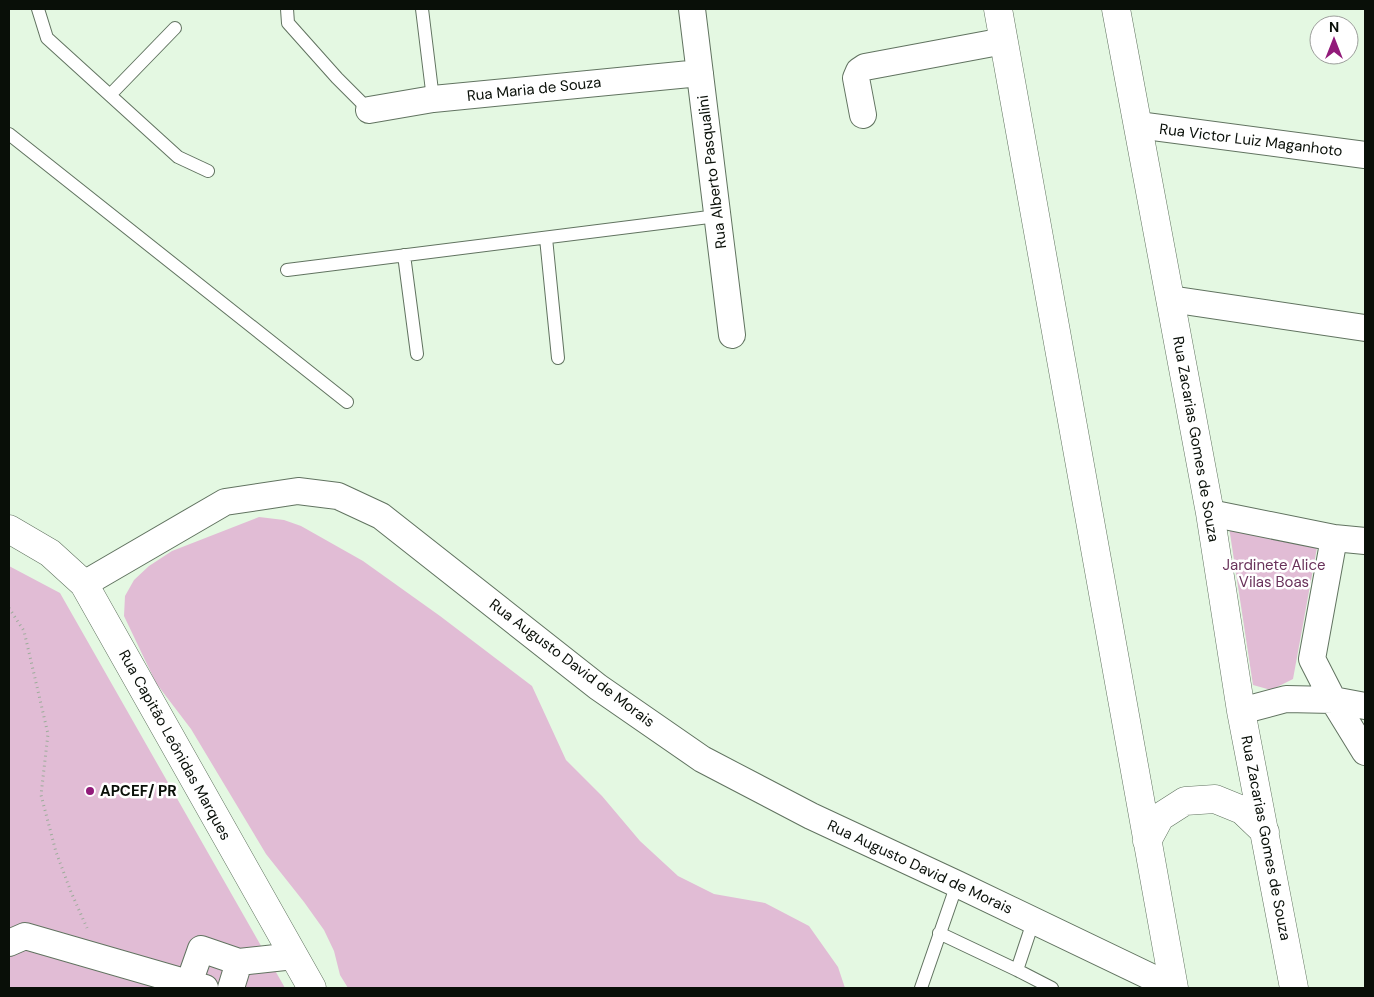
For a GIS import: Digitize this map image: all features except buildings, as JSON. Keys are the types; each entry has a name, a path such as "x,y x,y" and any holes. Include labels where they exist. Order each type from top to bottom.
{"main road":[{"path":"998,9 1174,988"},
{"name":"Rua Zacarias Gomes de Souza","path":"1116,9 1210,513 1241,711 1294,988"},
{"name":"Rua Capitão Leônidas Marques","path":"9,529 50,553 84,584 312,988"},
{"path":"1147,841 1160,817 1185,801 1215,799 1242,810 1265,832"}],"street":[{"name":"Rua Alberto Pasqualini","path":"692,9 732,335"},
{"path":"863,115 856,78 859,71 865,67 1004,42"},
{"name":"Rua Maria de Souza","path":"369,110 433,99 700,72"},
{"name":"Rua Victor Luiz Maganhoto","path":"1138,125 1365,155"},
{"path":"1170,299 1365,328"},
{"name":"Rua Augusto David de Morais","path":"84,584 225,502 298,490 338,496 381,516 598,687 702,759 811,816 957,884 1033,922 1144,982 1174,988"},
{"path":"1210,513 1334,538 1365,541"},
{"path":"1286,699 1312,659 1334,538"},
{"path":"1312,659 1333,700 1365,752"},
{"path":"1241,711 1286,699 1333,700 1365,706"},
{"path":"14,934 197,986 201,949 239,962 294,956"},
{"path":"231,988 239,962"}],"lane":[{"path":"38,9 47,38 178,157 208,171"},
{"path":"287,9 288,23 337,78 369,110"},
{"path":"422,9 433,99"},
{"path":"110,95 174,28"},
{"path":"9,134 347,402"},
{"path":"287,270 717,216"},
{"path":"546,238 558,358"},
{"path":"404,255 417,354"},
{"path":"920,988 957,884"},
{"path":"1017,970 1033,922"},
{"path":"939,933 1052,988"}],"path":[{"path":"9,608 24,631 48,734 41,795 53,843 71,892 101,958"}],"green space":[{"path":"259,517 284,520 301,526 363,561 440,616 532,686 566,760 602,796 640,841 678,876 714,894 765,903 809,926 838,967 845,988 348,988 340,975 334,951 324,930 266,854 191,729 156,683 124,616 125,596 134,580 149,566 172,551"},
{"name":"Jardinete Alice Vilas Boas","path":"1229,527 1318,542 1293,679 1271,690 1253,685"},
{"name":"APCEF/ PR","path":"9,566 60,593 285,988 9,988"}],"place":[{"name":"APCEF/ PR","path":"90,791"}]}
